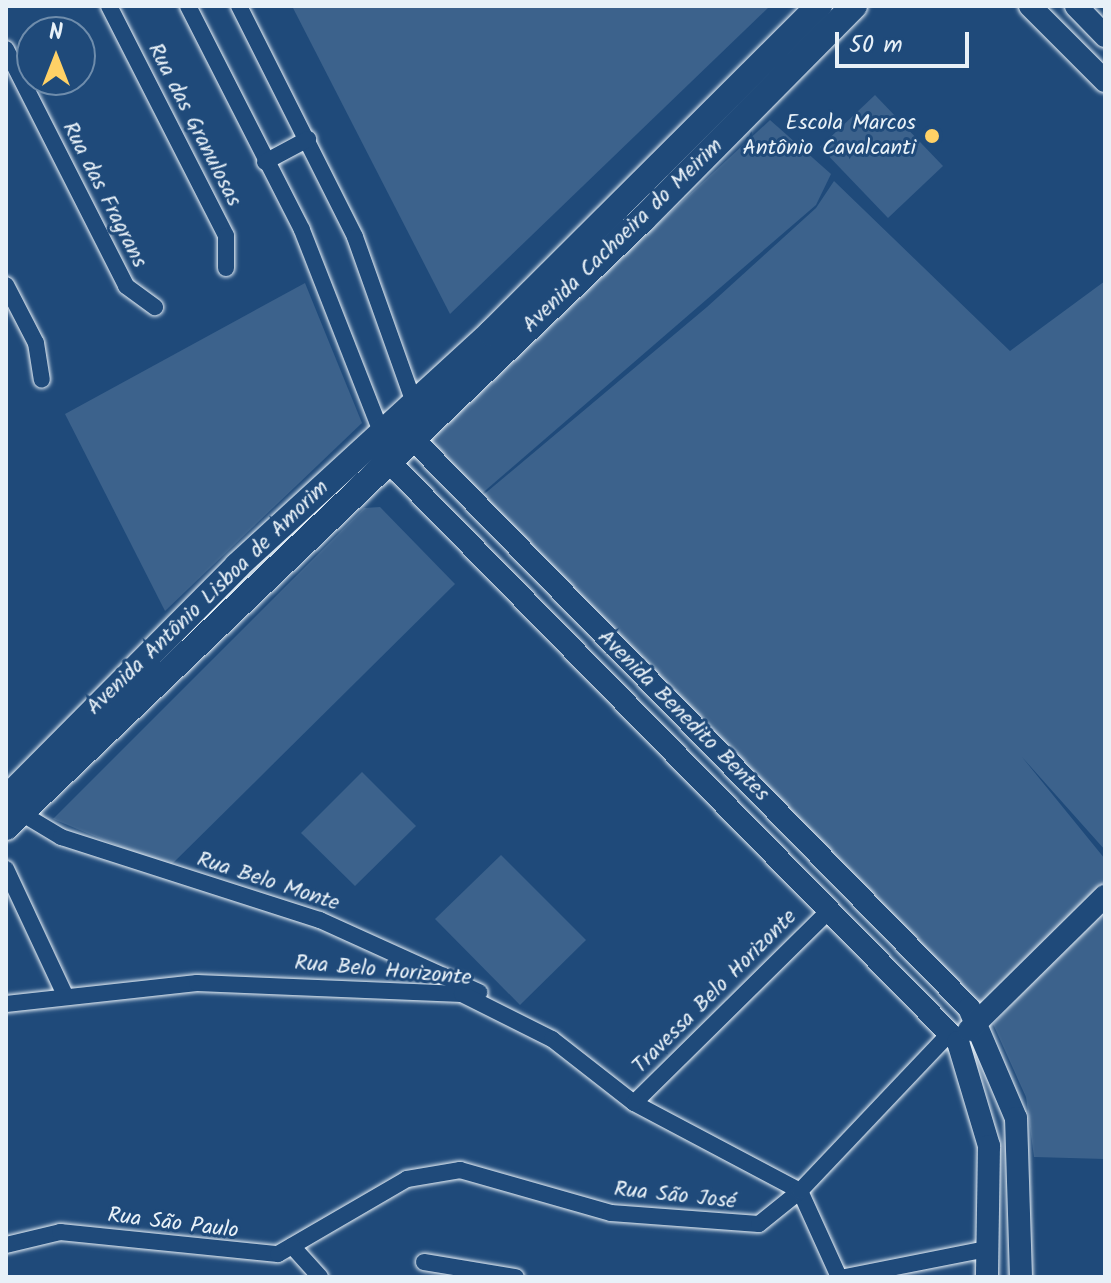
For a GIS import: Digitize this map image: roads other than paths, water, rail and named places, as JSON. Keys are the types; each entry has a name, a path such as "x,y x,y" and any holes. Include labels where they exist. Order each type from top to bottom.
{"main road":[{"name":"Avenida Cachoeira do Meirim","path":"413,400 491,333 819,6"},
{"name":"Avenida Cachoeira do Meirim","path":"388,461 854,6"},
{"name":"Avenida Antônio Lisboa de Amorim","path":"11,813 413,400"},
{"name":"Avenida Antônio Lisboa de Amorim","path":"11,813 388,461"}],"street":[{"name":"Rua das Granulosas","path":"109,6 226,236 226,268"},
{"path":"188,6 333,300 381,432 388,461"},
{"path":"239,6 355,237 413,400 413,439"},
{"path":"1030,6 1105,81"},
{"path":"1076,6 1105,36"},
{"name":"Rua das Fragrans","path":"6,49 126,286 155,307"},
{"path":"265,162 308,139"},
{"path":"6,285 36,343 42,380"},
{"name":"Avenida Benedito Bentes","path":"413,439 977,1022 1016,1118 1021,1277"},
{"name":"Avenida Benedito Bentes","path":"388,461 827,913 954,1038 989,1146 987,1277"},
{"name":"Rua Belo Monte","path":"11,813 86,846 320,920 495,1006"},
{"path":"6,869 65,995"},
{"path":"954,1038 977,1022 1105,896"},
{"name":"Travessa Belo Horizonte","path":"634,1103 827,913"},
{"name":"Rua Belo Horizonte","path":"6,1004 65,995 197,983 462,994 495,1006 634,1103 800,1191"},
{"name":"Rua São José","path":"292,1246 407,1179 460,1170 611,1213 727,1225 759,1224 800,1191 954,1038"},
{"path":"800,1191 839,1277"},
{"name":"Rua São Paulo","path":"6,1245 60,1232 254,1256 292,1246"},
{"path":"292,1246 320,1277"},
{"path":"845,1277 987,1249"},
{"path":"424,1262 516,1277"}],"place":[{"name":"Escola Marcos Antônio Cavalcanti","path":"932,136"}]}
